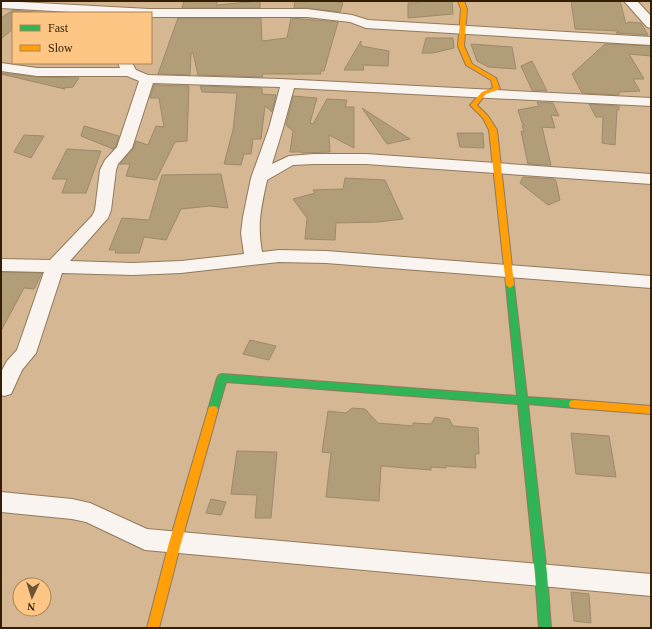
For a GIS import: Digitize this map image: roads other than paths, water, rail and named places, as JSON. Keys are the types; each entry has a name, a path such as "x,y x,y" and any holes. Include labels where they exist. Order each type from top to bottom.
{"street":[{"path":"149,12 152,1"},
{"path":"282,14 286,1"},
{"path":"461,1 464,9 461,46 468,65 494,79 497,89 484,93 473,105 486,117 493,130 496,169 541,574 545,628"},
{"path":"630,1 651,24"},
{"path":"1,4 133,12"},
{"path":"152,13 307,13 352,20 366,24 651,41"},
{"path":"1,67 37,72 127,68 133,75 147,79 288,84 651,102"},
{"path":"2,388 14,366 26,353 55,266 100,218 103,210 108,170 111,163 124,148 147,79"},
{"path":"254,259 250,224 259,178 276,128 288,84"},
{"path":"259,178 288,161 314,159 366,159 651,179"},
{"path":"1,265 132,268 181,267 279,256 326,257 388,263 651,282"},
{"path":"153,628 175,543 222,378 651,410"},
{"path":"1,502 72,509 90,513 145,539 175,543 541,574 651,585"}]}
